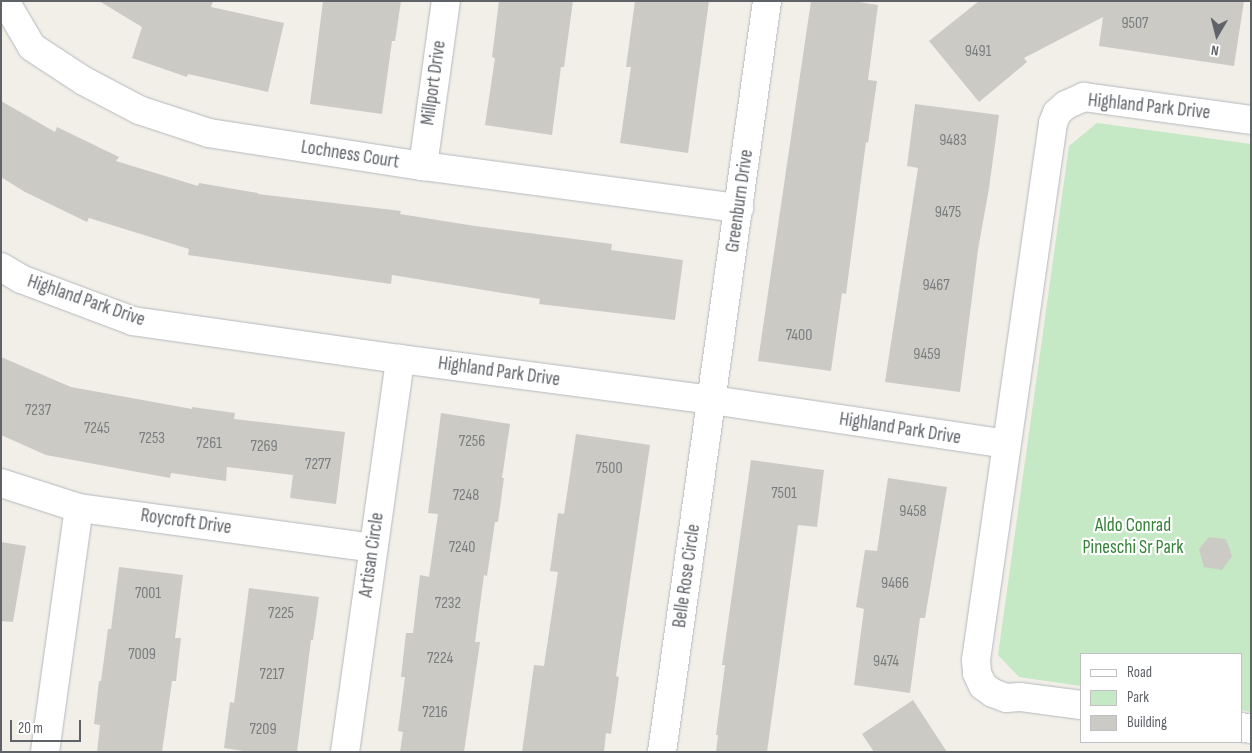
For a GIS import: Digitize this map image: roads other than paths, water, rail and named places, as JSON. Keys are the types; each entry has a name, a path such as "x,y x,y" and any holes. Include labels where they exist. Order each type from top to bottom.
{"street":[{"name":"Lochness Court","path":"5,1 32,47 84,81 139,110 209,134 423,166 739,208"},
{"name":"Millport Drive","path":"423,166 446,1"},
{"name":"Greenburn Drive","path":"712,400 767,1"},
{"name":"Highland Park Drive","path":"1080,705 1020,697 1006,698 993,693 983,686 977,673 976,660 1050,136 1057,113 1066,105 1084,97 1251,120"},
{"name":"Highland Park Drive","path":"1,268 21,280 133,320 400,359 712,400 1006,444"},
{"name":"Artisan Circle","path":"345,752 400,359"},
{"name":"Belle Rose Circle","path":"662,752 712,400"},
{"name":"Roycroft Drive","path":"1,483 79,508 373,548"},
{"path":"45,752 79,508"}],"park label":[{"name":"Aldo Conrad Pineschi Sr Park","path":"1133,537"}]}
